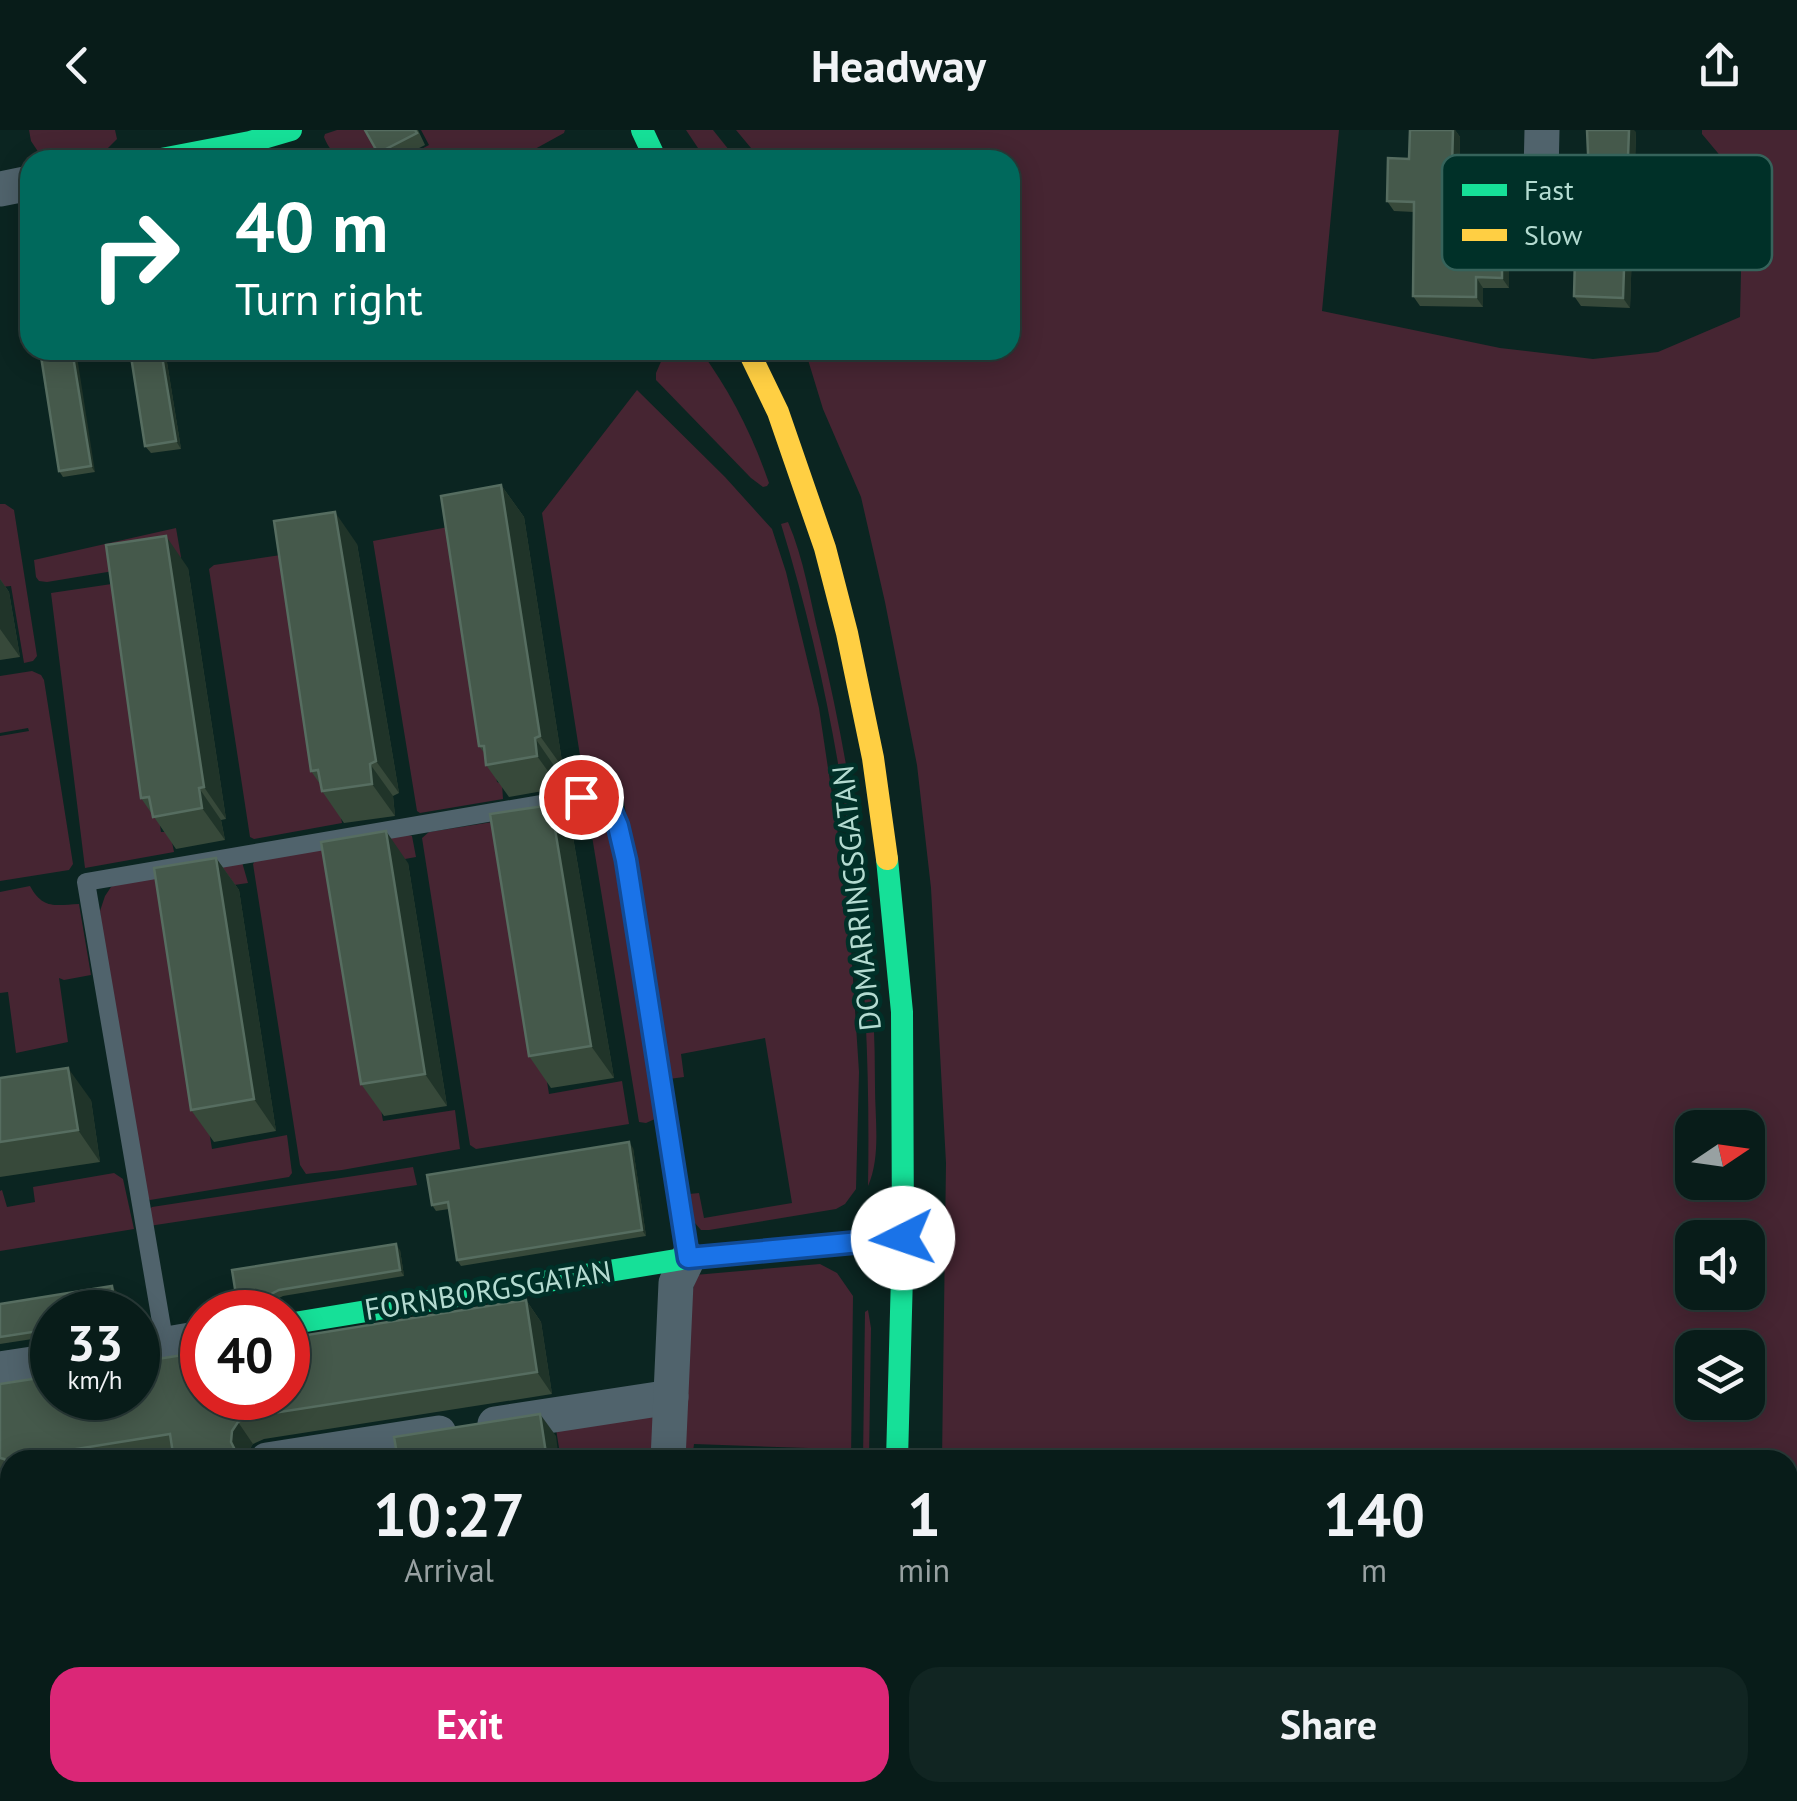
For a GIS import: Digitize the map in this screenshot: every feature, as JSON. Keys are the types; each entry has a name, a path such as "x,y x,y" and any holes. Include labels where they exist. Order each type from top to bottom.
{"street":[{"path":"208,150 290,130"},
{"path":"1541,155 1542,130"},
{"name":"DOMARRINGSGATAN","path":"753,360 778,412 825,548 873,758 890,877 902,1012 898,1450"},
{"name":"FORNBORGSGATAN","path":"310,1320 688,1258 903,1238"},
{"path":"668,1450 676,1283 688,1258"},
{"path":"0,1369 30,1364"},
{"path":"331,1450 671,1397"}],"lane":[{"path":"143,1290 86,882 581,797 609,805 626,860 688,1258"}],"shaded area":[{"path":"29,130 115,130 117,139 108,148 91,150 37,150"},
{"path":"337,130 375,130 370,139 376,150 331,150 325,134"},
{"path":"421,130 565,130 533,150 419,150 429,145"},
{"path":"686,130 713,130 729,150 699,150"},
{"path":"736,130 1339,130 1322,311 1500,348 1593,359 1658,352 1740,317 1741,270 1772,270 1772,155 1720,155 1702,130 1797,130 1797,1450 942,1450 946,1163 931,888 917,765 861,497 823,409 808,360 1020,360 1020,150 753,150"},
{"path":"662,360 707,360 748,430 767,486 751,478 656,380"},
{"path":"637,390 772,529 819,708 848,902 859,1072 856,1189 836,1209 709,1230 701,1230 694,1222 689,1194 699,1193 704,1218 792,1203 765,1038 681,1054 684,1077 669,1079 621,783 592,787 584,781 542,513"},
{"path":"0,504 14,510 37,656 24,663 11,586 0,587"},
{"path":"788,522 803,565 832,695 861,862 874,1031 876,1150 868,1186 866,1017 851,851 823,687 781,524"},
{"path":"459,525 497,782 502,784 503,799 420,813 373,541"},
{"path":"176,528 180,560 47,582 36,577 34,560"},
{"path":"294,553 342,823 254,839 250,837 209,569 214,565"},
{"path":"125,582 161,832 170,832 174,852 85,868 51,593"},
{"path":"32,671 44,680 73,864 69,870 0,881 0,736 29,731 28,728 0,733 0,676"},
{"path":"580,808 583,830 508,842 549,1094 622,1081 629,1124 476,1149 470,1145 422,838 429,832"},
{"path":"590,813 609,829 655,1119 646,1123 639,1122"},
{"path":"412,836 416,857 340,871 383,1121 455,1110 460,1149 306,1174 300,1165 253,864 257,859"},
{"path":"242,862 248,883 171,894 212,1149 287,1135 292,1173 289,1177 150,1200 146,1197 100,911 105,896 119,882"},
{"path":"30,886 45,903 79,904 91,975 59,978 68,1042 16,1053 8,992 0,993 0,892"},
{"path":"413,1167 417,1185 149,1226 152,1207"},
{"path":"114,1173 123,1179 134,1229 0,1251 0,1191 7,1207 35,1202 33,1187"},
{"path":"820,1264 837,1273 853,1296 851,1450 694,1444 693,1450 681,1450 680,1385 695,1275"},
{"path":"868,1310 871,1328 869,1450 863,1450"},
{"path":"655,1412 654,1450 559,1450 555,1423"}],"building":[{"path":"365,130 417,133 384,150 376,150"},
{"path":"1410,130 1453,130 1452,155 1442,155 1442,270 1502,270 1502,278 1476,277 1476,297 1413,296 1414,202 1387,201 1388,158 1409,159"},
{"path":"1587,130 1629,130 1628,155 1588,155"},
{"path":"1575,270 1624,270 1623,298 1574,296"},
{"path":"42,360 74,360 91,466 59,471"},
{"path":"132,360 163,360 176,441 145,446"},
{"path":"501,485 540,736 535,738 537,756 486,765 484,746 479,746 441,496"},
{"path":"335,512 376,761 370,764 372,784 322,791 318,770 311,771 274,521"},
{"path":"166,536 204,787 199,788 202,808 153,817 149,797 141,798 106,545"},
{"path":"551,805 591,1046 529,1056 490,814"},
{"path":"386,831 425,1074 361,1084 321,842"},
{"path":"216,858 254,1099 191,1110 154,868"},
{"path":"68,1068 78,1130 0,1142 0,1078"},
{"path":"629,1142 642,1230 457,1260 448,1202 432,1205 427,1175"},
{"path":"396,1244 400,1270 279,1290 235,1290 232,1270"},
{"path":"30,1299 30,1332 0,1337 0,1304"},
{"path":"526,1300 537,1372 310,1407 310,1334"},
{"path":"180,1355 180,1420 242,1420 232,1431 235,1450 172,1450 170,1434 70,1450 0,1450 0,1384 30,1379 30,1420 160,1420 160,1359"},
{"path":"540,1414 545,1450 396,1450 394,1437"}],"traffic: fast":[{"path":"208,150 291,130"},
{"path":"642,130 651,150"},
{"path":"887,859 902,1012 903,1238 897,1450"},
{"path":"310,1320 688,1258 903,1238"}],"traffic: slow":[{"path":"753,360 778,412 825,548 873,758 887,859"}],"route":[{"path":"581,797 609,805 626,860 688,1258 903,1238"}]}
